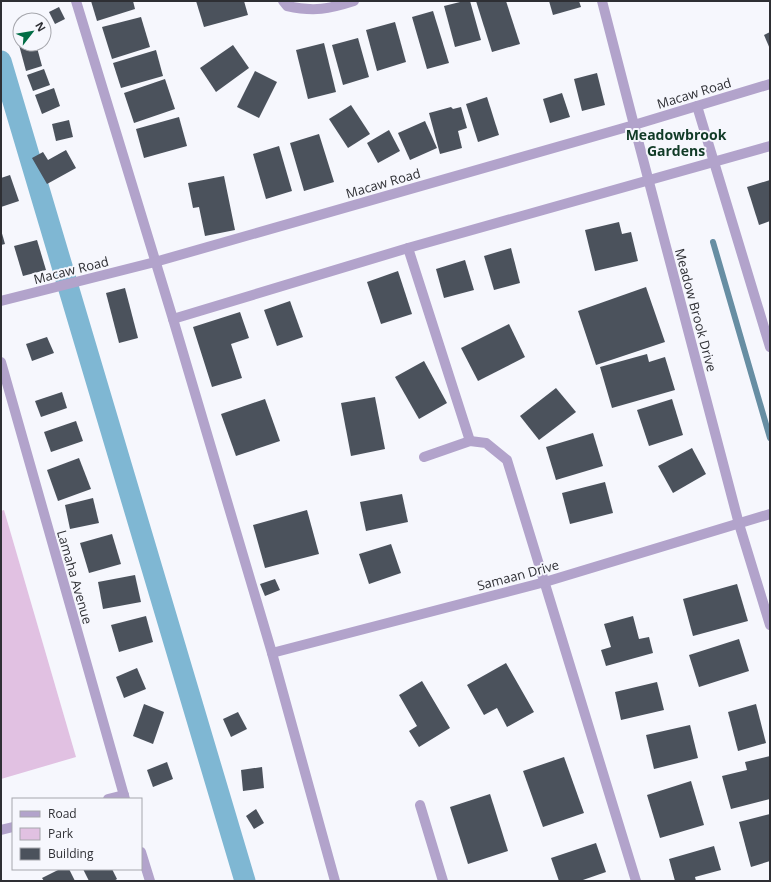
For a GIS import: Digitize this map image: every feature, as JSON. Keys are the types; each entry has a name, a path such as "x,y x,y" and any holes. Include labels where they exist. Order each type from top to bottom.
{"street":[{"path":"76,1 173,319 272,653 335,881"},
{"path":"283,1 287,6 304,10 331,8 354,1"},
{"name":"Meadow Brook Drive","path":"602,1 739,524 770,625"},
{"name":"Macaw Road","path":"1,301 155,262 634,125 770,84"},
{"path":"697,106 770,347"},
{"path":"173,319 408,248 770,146"},
{"path":"408,248 470,441"},
{"name":"Lamaha Avenue","path":"1,362 124,797"},
{"path":"424,457 470,441 486,443 507,460 636,881"},
{"name":"Samaan Drive","path":"272,653 545,582 770,514"},
{"path":"420,805 443,881"},
{"path":"1,830 12,827"},
{"path":"142,855 150,881"}],"green space":[{"path":"4,510 76,757 1,779 1,511"}],"building":[{"path":"91,1 133,1 135,9 97,21"},
{"path":"196,1 244,1 248,15 204,27"},
{"path":"470,1 481,40 455,47 444,6"},
{"path":"476,1 506,1 520,44 492,52"},
{"path":"549,1 579,1 581,7 553,15"},
{"path":"59,7 65,19 55,24 52,18 52,12 49,12"},
{"path":"433,11 449,63 427,69 412,17"},
{"path":"141,17 150,47 112,59 102,27"},
{"path":"395,22 406,62 377,71 366,30"},
{"path":"770,32 770,49 764,35"},
{"path":"358,38 369,77 343,85 332,45"},
{"path":"324,43 336,92 308,99 296,50"},
{"path":"233,45 249,68 216,92 200,68"},
{"path":"156,50 163,76 121,88 113,63"},
{"path":"21,52 38,52 42,66 26,71"},
{"path":"44,69 50,85 33,91 27,75"},
{"path":"255,71 277,82 259,118 237,107"},
{"path":"597,73 605,105 582,111 574,79"},
{"path":"165,79 175,109 134,123 124,93"},
{"path":"54,88 60,106 42,114 35,95"},
{"path":"562,93 570,117 550,123 543,99"},
{"path":"487,97 499,135 478,142 466,104"},
{"path":"351,105 370,134 348,148 329,119"},
{"path":"451,107 453,109 461,107 467,128 458,131 462,148 440,154 429,113"},
{"path":"179,117 187,146 144,158 136,129"},
{"path":"69,120 73,137 56,141 52,124"},
{"path":"425,121 437,148 410,160 398,133"},
{"path":"389,130 400,151 378,163 367,143"},
{"path":"319,134 334,182 304,191 290,143"},
{"path":"279,146 292,191 266,199 253,154"},
{"path":"66,150 76,168 47,184 32,158 43,152 48,160"},
{"path":"10,175 19,201 1,207 1,178"},
{"path":"224,176 235,230 205,236 199,207 193,208 188,183"},
{"path":"770,180 770,221 759,225 747,187"},
{"path":"619,222 622,234 631,232 638,261 595,271 585,230"},
{"path":"1,230 5,244 1,245"},
{"path":"37,240 46,270 23,276 14,246"},
{"path":"511,248 520,283 494,290 484,256"},
{"path":"465,260 474,290 444,298 436,269"},
{"path":"398,271 412,314 381,324 367,282"},
{"path":"646,287 665,342 596,365 578,311"},
{"path":"125,288 138,338 119,343 106,293"},
{"path":"290,301 303,337 277,346 264,310"},
{"path":"240,312 249,338 231,344 242,378 212,387 193,327"},
{"path":"509,324 525,357 478,381 461,348"},
{"path":"47,337 54,353 32,361 26,344"},
{"path":"647,354 649,362 665,357 675,390 612,408 600,367"},
{"path":"424,361 447,403 419,419 395,377"},
{"path":"556,388 576,412 539,440 520,416"},
{"path":"62,392 67,408 41,417 35,401"},
{"path":"375,397 385,449 351,456 341,403"},
{"path":"265,399 280,441 236,456 221,414"},
{"path":"672,399 683,435 649,446 637,410"},
{"path":"76,421 83,441 51,452 44,432"},
{"path":"593,433 603,466 556,480 546,447"},
{"path":"692,448 706,474 673,493 658,466"},
{"path":"79,458 91,489 58,501 47,470"},
{"path":"605,482 613,513 570,524 562,493"},
{"path":"402,494 408,522 366,531 360,502"},
{"path":"93,498 99,523 70,529 65,505"},
{"path":"307,510 319,554 265,568 253,525"},
{"path":"112,534 121,564 89,573 80,543"},
{"path":"391,544 401,573 369,584 359,554"},
{"path":"135,575 141,602 103,609 98,582"},
{"path":"275,579 280,590 265,596 260,584"},
{"path":"737,584 748,621 693,636 683,599"},
{"path":"146,616 153,642 119,652 111,625"},
{"path":"633,616 639,639 649,637 653,653 606,666 601,650 611,647 604,624"},
{"path":"739,639 749,671 699,687 689,655"},
{"path":"506,663 534,712 507,727 497,708 484,715 467,685"},
{"path":"137,668 146,689 124,698 116,677"},
{"path":"422,681 450,728 419,747 409,731 417,726 399,695"},
{"path":"657,682 664,710 621,720 615,692"},
{"path":"144,704 164,712 153,744 133,736"},
{"path":"756,704 766,743 738,751 728,712"},
{"path":"238,712 247,729 231,737 223,719"},
{"path":"690,725 698,758 654,769 646,735"},
{"path":"770,756 770,799 731,809 722,776 747,770 745,762"},
{"path":"564,757 584,813 543,827 523,771"},
{"path":"167,762 173,779 153,787 147,770"},
{"path":"262,767 264,788 243,791 241,770"},
{"path":"691,781 704,825 660,838 647,795"},
{"path":"490,794 508,851 468,864 450,807"},
{"path":"256,809 264,823 254,829 246,816"},
{"path":"770,814 770,861 751,867 739,822"},
{"path":"596,843 606,872 580,881 559,881 551,858"},
{"path":"714,846 721,870 695,877 696,881 675,881 669,859"},
{"path":"58,870 70,870 75,881 44,881 42,878"},
{"path":"84,870 112,870 117,879 114,881 89,881"}],"waterway":[{"path":"1,61 245,881"},
{"path":"713,242 770,438"}],"district":[{"name":"Meadowbrook Gardens","path":"676,142"}]}
